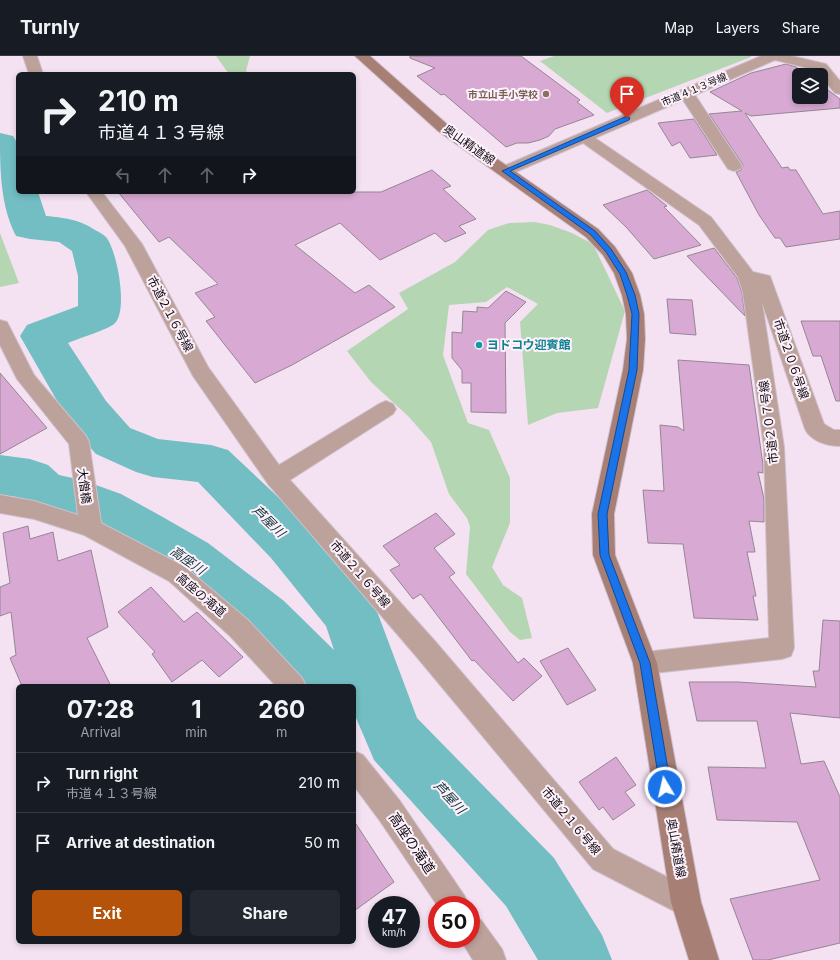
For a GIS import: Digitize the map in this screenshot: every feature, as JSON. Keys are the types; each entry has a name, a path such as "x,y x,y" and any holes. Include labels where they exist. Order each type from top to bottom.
{"main road":[{"name":"奥山精道線","path":"362,56 443,128 592,233 609,251 623,274 631,295 635,314 636,339 633,370 603,514 604,555 645,663 686,902 704,960"}],"street":[{"path":"30,56 35,72"},
{"path":"773,56 821,67 840,90"},
{"name":"市道４１３号線","path":"505,171 773,56"},
{"path":"686,93 734,166"},
{"name":"市道２０７号線","path":"584,137 705,221 748,276 752,294 774,447 782,648 645,663"},
{"name":"市道２１６号線","path":"96,194 133,244 200,371 276,478 425,648 603,859 686,902"},
{"name":"市道２０６号線","path":"748,276 764,280 815,429 831,438 840,438"},
{"name":"大僧橋","path":"0,327 27,379 79,442 89,522"},
{"path":"276,478 386,409"},
{"name":"高座の滝道","path":"0,504 89,522 177,574 239,628 291,684"},
{"name":"高座の滝道","path":"356,767 390,811 448,896"},
{"path":"480,944 491,960"}],"green space":[{"path":"216,56 250,56 247,72 228,72"},
{"path":"554,56 751,57 607,113 540,61"},
{"path":"535,222 550,225 572,233 593,244 625,311 598,408 557,413 528,425 520,322 538,304 507,287 486,302 449,305 443,355 468,423 489,430 510,478 510,523 492,567 503,585 522,598 532,638 520,640 510,632 466,574 470,527 467,518 449,494 431,442 408,416 371,382 347,351 408,309 399,293 455,262 488,230 509,223"},
{"path":"0,233 19,283 0,287"}],"building":[{"path":"410,56 521,56 580,100 577,102 594,115 555,129 549,136 540,140 528,143 517,143 506,147 444,94 441,95 417,76 435,68 410,58"},
{"path":"786,64 797,68 792,68 792,104 828,104 828,90 840,99 840,108 751,116 745,113 782,168 788,167 790,170 796,170 823,214 840,211 840,239 786,247 780,238 775,238 759,215 736,172 741,170 743,165 709,114 742,111 710,92 751,73"},
{"path":"694,119 717,155 690,158 680,142 672,146 658,123"},
{"path":"432,170 451,186 443,189 476,219 459,226 466,233 445,242 435,233 380,260 340,223 295,245 355,293 369,285 395,307 292,365 255,383 206,321 215,317 195,293 218,284 169,237 159,242 120,194 356,194 356,192 381,192"},
{"path":"647,190 667,206 664,207 701,245 654,259 626,227 603,205"},
{"path":"714,248 737,278 742,293 745,316 687,256"},
{"name":"ヨドコウ迎賓館","path":"506,291 526,302 505,323 506,413 471,412 471,383 462,383 462,370 452,358 452,332 462,333 463,311 477,312 477,307 488,308"},
{"path":"667,299 692,300 696,335 670,333"},
{"path":"801,321 840,321 840,401 836,401 821,356 813,356"},
{"path":"678,360 749,365 763,465 763,473 758,472 764,499 764,522 749,521 755,552 747,552 756,596 753,596 758,620 694,618 683,544 648,543 643,490 664,491 660,425 678,427 684,431"},
{"path":"0,373 47,428 0,454"},
{"path":"436,513 455,534 434,548 455,573 449,577 518,663 524,658 542,676 513,701 474,660 472,661 421,594 413,599 390,570 400,565 383,546"},
{"path":"28,526 30,539 53,532 58,561 91,550 108,627 87,638 110,684 21,684 10,658 16,655 11,612 0,616 0,587 10,583 3,533"},
{"path":"151,587 184,622 197,612 243,657 219,677 202,660 172,682 152,654 155,652 118,612"},
{"path":"823,620 840,621 840,718 790,713 801,764 824,761 840,797 840,943 768,960 753,960 730,899 820,880 797,822 717,820 708,767 766,768 757,721 697,721 689,682 738,682 816,687 813,671 819,671"},
{"path":"568,648 596,690 567,705 540,661"},
{"path":"616,757 636,785 625,792 635,805 613,820 603,807 599,810 579,782"},
{"path":"356,824 394,882 375,896 368,896 368,901 356,910"}],"waterway":[{"name":"芦屋川","path":"0,144 16,185"},
{"name":"芦屋川","path":"20,194 30,227 69,231 91,245 99,276 99,314 42,336 89,414 113,441 153,458 211,464 290,542 350,614 376,691 395,739 530,882 577,960"},
{"name":"高座川","path":"0,475 30,479 44,492 82,501 103,509 189,559 264,619 311,667 327,681 342,684"}],"place":[{"name":"市立山手小学校","path":"546,94"},
{"name":"ヨドコウ迎賓館","path":"479,345"}],"route":[{"path":"627,118 505,171 592,233 609,251 623,274 631,295 635,314 636,339 633,370 603,514 604,555 645,663 665,787"}]}
